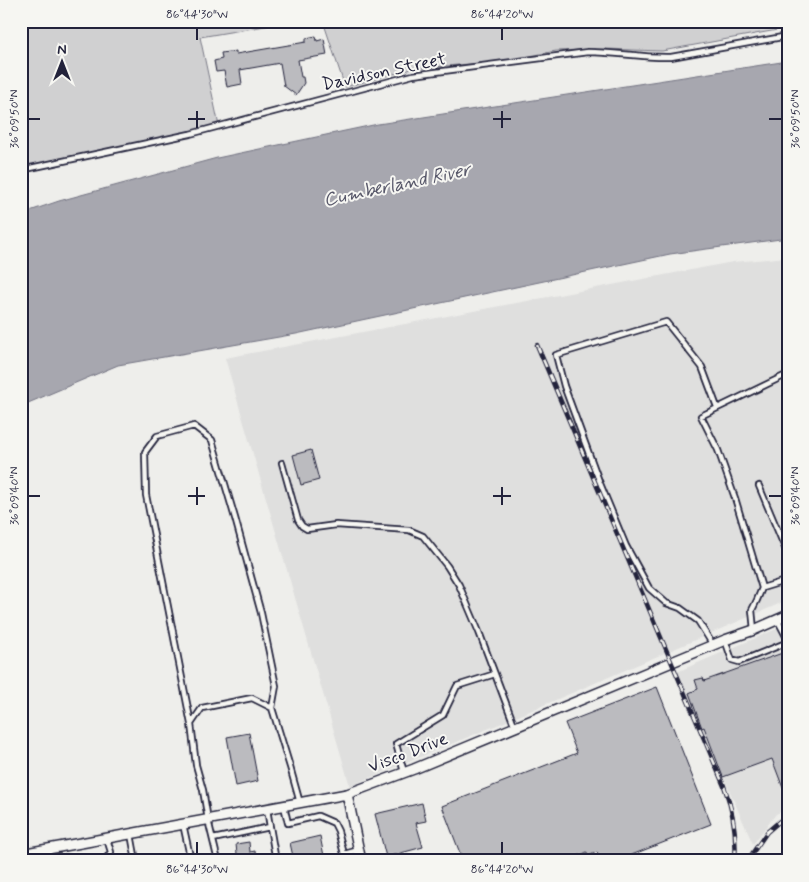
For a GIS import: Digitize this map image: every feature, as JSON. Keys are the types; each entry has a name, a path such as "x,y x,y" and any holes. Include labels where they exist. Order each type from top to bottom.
{"street":[{"name":"Visco Drive","path":"21,854 347,794 788,615"},
{"path":"347,794 361,861"}],"lane":[{"name":"Davidson Street","path":"21,170 190,134 413,75 588,52 670,57 788,36"},
{"path":"713,645 698,621 680,608 666,603 649,588 626,546 599,481 564,386 556,355 666,322 702,367 717,408"},
{"path":"754,630 752,610 762,588 718,450 700,416 788,374"},
{"path":"218,861 196,765 191,724 146,495 145,452 157,436 194,426 212,440 238,527 260,613 276,686 272,708 300,803"},
{"path":"282,463 298,520 307,529 336,526 363,527 409,530 423,536 459,584 515,727"},
{"path":"759,486 788,555"},
{"path":"762,588 788,580"},
{"path":"725,640 732,660 739,662 788,641 777,619"},
{"path":"404,772 396,744 443,714 457,686 495,674"},
{"path":"191,724 202,708 252,698 272,708"},
{"path":"284,806 288,823 318,816 334,823 344,854 359,850"},
{"path":"267,809 276,861"},
{"path":"183,824 191,861"},
{"path":"213,839 270,827"},
{"path":"131,834 136,861"},
{"path":"107,838 111,852 109,855 110,861"},
{"path":"42,850 49,861"},
{"path":"100,861 105,860 109,855"}],"shaded area":[{"path":"21,21 295,21 200,37 219,126 21,170"},
{"path":"323,21 788,21 788,28 662,51 605,49 556,51 503,61 412,69 345,87"},
{"path":"788,257 788,600 350,786 225,358 733,262"},
{"path":"788,624 788,809 776,814 753,844 677,672"}],"water":[{"name":"Cumberland River","path":"788,61 788,238 670,254 296,334 118,365 21,406 21,214 59,201 217,158 378,124"}],"building":[{"path":"316,36 317,41 324,39 327,55 298,60 304,83 296,95 284,86 280,63 240,70 242,84 227,87 224,71 216,72 214,61 222,59 221,53 236,51 236,54 306,42 306,38"},
{"path":"311,450 319,480 301,485 293,455"},
{"path":"788,651 788,786 783,788 772,759 723,777 689,693 698,689 695,680 703,678 704,681"},
{"path":"657,687 711,824 616,861 600,861 597,852 588,856 587,852 566,861 463,861 442,806 577,753 565,723"},
{"path":"249,733 258,781 236,786 227,737"},
{"path":"422,803 426,821 416,823 423,847 386,857 375,814"},
{"path":"320,836 325,861 294,861 290,843"},
{"path":"249,842 250,852 255,851 256,861 236,861 236,844"}],"railway":[{"path":"537,345 724,786 734,823 735,861"},
{"path":"747,861 767,832 788,814"}]}
